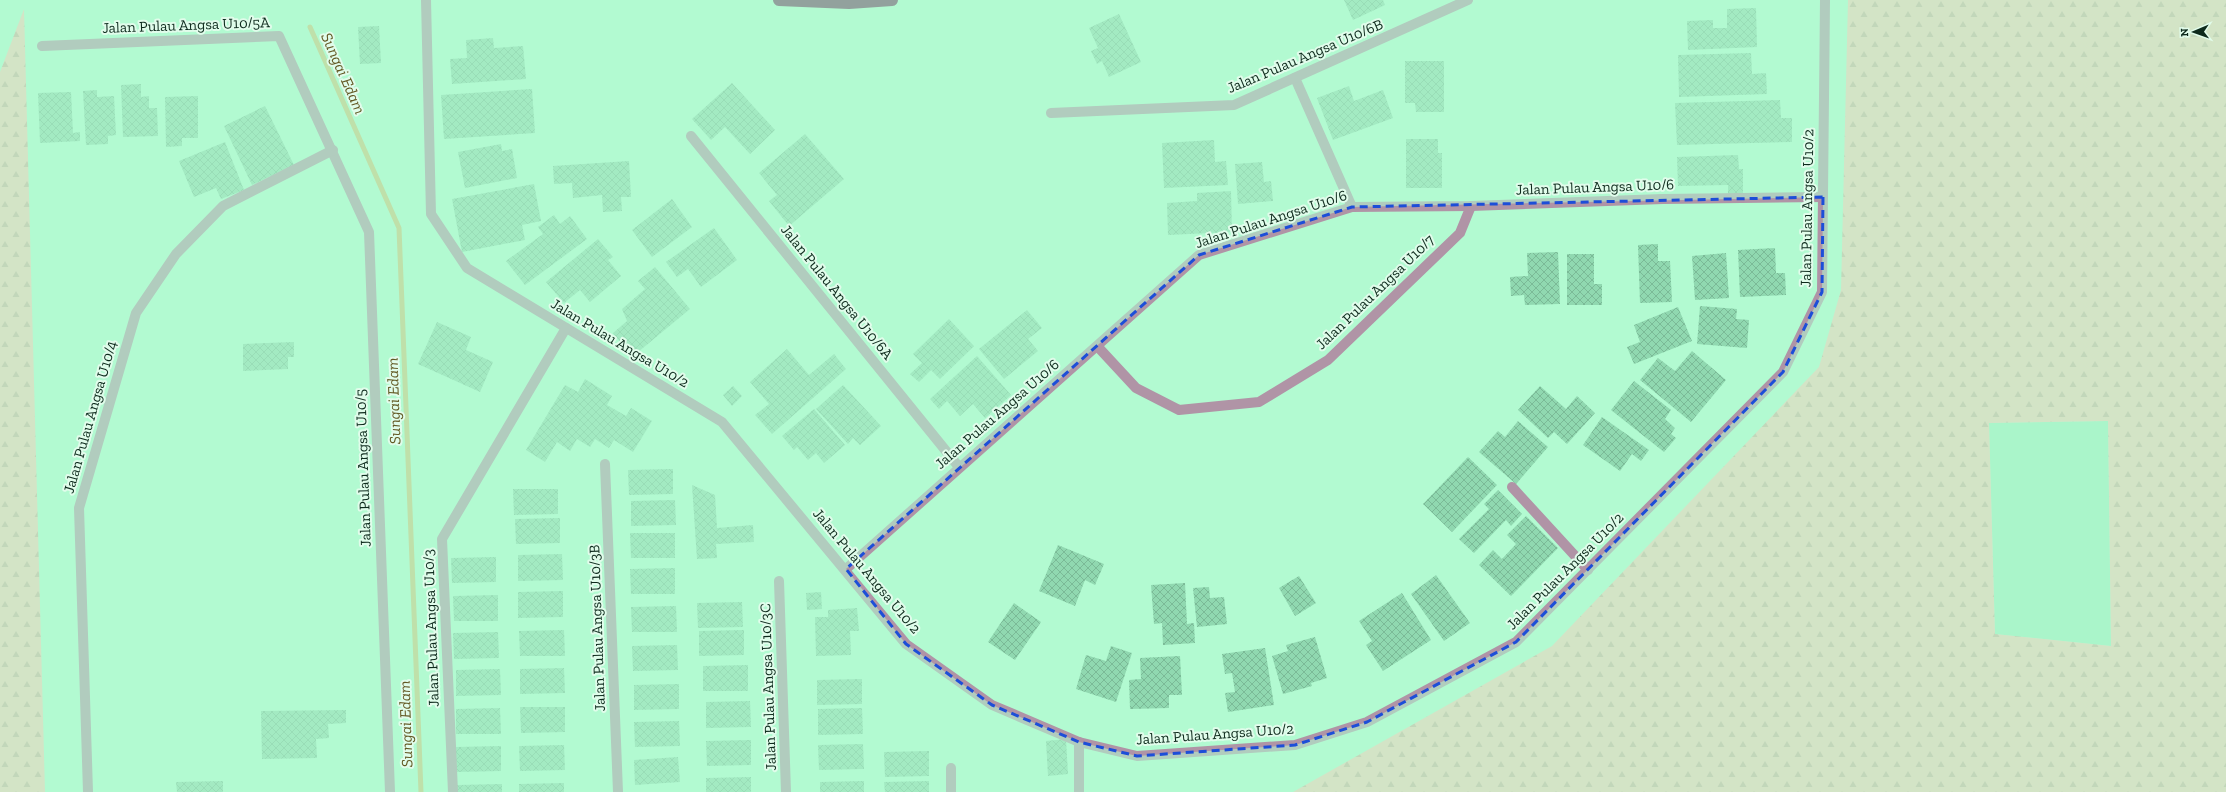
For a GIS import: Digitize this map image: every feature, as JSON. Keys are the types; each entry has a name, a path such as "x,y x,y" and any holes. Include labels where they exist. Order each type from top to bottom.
{"highway":[{"path":"779,0 849,3 892,0"}],"street":[{"name":"Jalan Pulau Angsa U10/2","path":"426,0 431,214 467,268 722,422 906,644 992,705 1078,742 1137,756 1295,745 1367,722 1516,642 1783,372 1822,292 1824,0"},
{"name":"Jalan Pulau Angsa U10/6B","path":"1051,113 1234,105 1468,0"},
{"name":"Jalan Pulau Angsa U10/5A","path":"42,46 279,36 333,150"},
{"path":"1296,78 1352,207"},
{"name":"Jalan Pulau Angsa U10/6A","path":"691,136 959,467"},
{"name":"Jalan Pulau Angsa U10/4","path":"88,792 79,508 136,314 176,254 223,206 333,150"},
{"name":"Jalan Pulau Angsa U10/5","path":"333,150 369,232 390,792"},
{"name":"Jalan Pulau Angsa U10/6","path":"846,570 959,467 1098,347 1198,255 1352,207 1471,206 1664,199 1823,197"},
{"name":"Jalan Pulau Angsa U10/7","path":"1098,347 1136,388 1179,410 1259,402 1328,360 1460,233 1471,206"},
{"name":"Jalan Pulau Angsa U10/3","path":"453,792 442,539 566,328"},
{"name":"Jalan Pulau Angsa U10/3B","path":"605,464 618,792"},
{"path":"1512,487 1588,570"},
{"name":"Jalan Pulau Angsa U10/3C","path":"779,581 786,792"},
{"path":"1078,742 1079,792"},
{"path":"951,768 951,792"}],"highlighted area":[{"path":"1823,197 1822,292 1783,372 1516,642 1367,722 1295,745 1137,756 1079,742 992,705 906,644 846,569 1199,255 1352,207"}],"shaded area":[{"path":"2108,421 2111,646 1995,634 1989,423"}],"green space":[{"path":"1848,0 2226,0 2226,792 1293,792 1552,646 1819,367 1841,290","holes":["2108,421 2111,646 1995,634 1989,423"]},
{"path":"24,9 45,792 0,792 0,72"}],"building":[{"path":"1344,0 1383,0 1385,5 1353,20"},
{"path":"1756,8 1757,47 1688,50 1687,21 1713,20 1713,28 1727,28 1727,9"},
{"path":"1119,14 1141,62 1109,77 1102,61 1097,64 1091,51 1098,48 1089,28"},
{"path":"379,26 381,63 360,64 358,27"},
{"path":"493,38 494,48 523,46 526,79 452,84 450,59 467,58 466,40"},
{"path":"1751,53 1752,74 1766,73 1767,94 1679,97 1678,55"},
{"path":"1405,61 1444,61 1444,112 1416,112 1415,103 1405,103"},
{"path":"732,83 775,130 750,154 725,127 711,140 692,119"},
{"path":"141,84 141,97 149,96 149,108 157,108 158,136 123,137 121,85"},
{"path":"1349,86 1354,101 1383,90 1393,118 1333,140 1317,98"},
{"path":"532,89 535,133 444,139 441,95"},
{"path":"97,90 97,97 114,96 116,135 108,136 108,144 86,145 83,91"},
{"path":"71,92 73,133 80,132 80,141 40,143 38,93"},
{"path":"198,96 198,138 182,138 182,146 166,147 165,97"},
{"path":"1780,100 1781,118 1792,118 1792,142 1677,145 1675,103"},
{"path":"265,106 294,165 252,185 224,126"},
{"path":"805,134 844,179 789,226 769,201 777,195 759,173"},
{"path":"1406,139 1438,139 1438,153 1442,153 1442,188 1406,188"},
{"path":"1214,140 1215,162 1226,161 1228,185 1164,188 1162,143"},
{"path":"225,142 244,190 221,199 216,188 194,197 179,161"},
{"path":"501,144 502,151 512,149 517,178 465,188 458,152"},
{"path":"1738,155 1739,169 1743,169 1743,195 1728,195 1728,185 1678,186 1677,157"},
{"path":"629,161 631,197 621,197 622,211 603,212 602,195 573,198 572,183 554,184 553,166"},
{"path":"1262,162 1264,182 1271,181 1273,201 1238,204 1235,164"},
{"path":"534,184 541,221 522,225 525,240 462,252 452,199"},
{"path":"1231,191 1232,232 1168,235 1167,203 1197,201 1197,193"},
{"path":"672,199 692,227 652,257 632,230"},
{"path":"554,215 560,224 570,216 587,239 525,285 506,261 543,234 538,227"},
{"path":"714,228 737,260 701,287 688,269 677,277 666,262"},
{"path":"598,239 613,257 608,260 621,276 590,302 580,290 564,303 546,282"},
{"path":"1658,244 1658,261 1670,261 1672,302 1640,303 1638,245"},
{"path":"1775,248 1776,273 1785,273 1786,295 1740,297 1738,250"},
{"path":"1558,252 1560,304 1525,305 1524,295 1511,296 1510,277 1528,276 1527,253"},
{"path":"1726,253 1729,298 1695,300 1692,256"},
{"path":"1567,254 1594,254 1594,284 1602,284 1602,305 1567,305"},
{"path":"655,267 690,309 632,357 613,333 627,321 622,309 645,289 638,281"},
{"path":"1700,306 1737,309 1736,319 1749,320 1747,348 1697,344"},
{"path":"1678,307 1692,341 1634,364 1627,347 1640,342 1634,325"},
{"path":"1027,310 1042,328 1028,339 1038,351 1004,379 979,349"},
{"path":"949,319 974,346 940,379 931,370 919,382 910,374 922,363 913,354"},
{"path":"437,322 471,337 466,350 493,362 480,392 418,364"},
{"path":"294,342 294,357 288,357 288,369 243,371 243,344"},
{"path":"787,349 809,375 834,354 846,369 772,434 755,415 769,404 750,382"},
{"path":"1692,351 1726,380 1691,422 1640,380 1658,358 1675,371"},
{"path":"977,356 1011,395 985,418 973,404 960,416 947,401 939,409 930,399"},
{"path":"585,379 612,396 607,405 626,416 631,408 652,421 633,452 614,440 609,448 595,439 590,447 577,439 570,451 557,442 545,462 526,450 565,385 578,392"},
{"path":"1634,381 1671,410 1665,419 1675,428 1671,434 1676,438 1664,452 1611,410"},
{"path":"843,385 881,426 860,445 853,438 848,444 816,409"},
{"path":"733,386 742,396 732,406 723,395"},
{"path":"1540,386 1566,409 1577,396 1595,413 1567,444 1554,432 1548,438 1518,410"},
{"path":"814,409 845,445 824,463 816,453 808,460 797,447 794,450 782,436"},
{"path":"1602,417 1649,450 1641,461 1632,454 1620,471 1583,445"},
{"path":"1518,421 1548,447 1516,484 1479,452 1498,431 1505,437"},
{"path":"1468,457 1497,485 1452,532 1423,504"},
{"path":"673,469 673,494 629,495 628,470"},
{"path":"692,485 715,495 717,528 753,525 754,542 716,544 717,558 697,559"},
{"path":"513,489 558,489 558,514 514,515"},
{"path":"1498,490 1522,514 1511,526 1506,520 1474,553 1459,539 1489,509 1484,504"},
{"path":"675,500 676,525 631,526 631,501"},
{"path":"1526,516 1558,548 1511,596 1479,565 1493,550 1502,559 1516,544 1507,535"},
{"path":"560,518 560,543 516,544 515,519"},
{"path":"630,533 675,533 675,558 631,558"},
{"path":"1058,545 1104,564 1095,585 1085,580 1075,606 1039,591"},
{"path":"562,554 563,580 518,581 518,555"},
{"path":"496,557 496,582 452,583 451,558"},
{"path":"675,568 675,594 631,594 630,569"},
{"path":"1436,575 1470,623 1444,641 1411,594"},
{"path":"1299,576 1316,603 1295,616 1279,588"},
{"path":"1185,583 1187,624 1194,623 1195,643 1163,645 1162,623 1154,624 1151,585"},
{"path":"1209,587 1210,598 1224,597 1227,624 1197,627 1193,588"},
{"path":"563,591 563,617 518,618 518,592"},
{"path":"821,592 822,609 807,610 806,593"},
{"path":"1402,593 1431,640 1383,671 1366,645 1372,641 1359,621"},
{"path":"498,595 498,621 454,621 453,596"},
{"path":"742,602 743,627 698,628 697,603"},
{"path":"1014,603 1041,622 1015,660 988,642"},
{"path":"676,606 677,632 632,632 631,607"},
{"path":"857,608 859,631 850,631 851,655 816,656 815,617 828,617 828,610"},
{"path":"564,630 565,656 520,656 519,631"},
{"path":"744,630 744,655 699,656 699,631"},
{"path":"498,632 499,658 454,659 453,633"},
{"path":"1315,637 1327,678 1311,683 1312,686 1283,694 1272,656 1288,651 1286,645"},
{"path":"677,645 678,670 633,671 632,646"},
{"path":"1111,646 1132,653 1116,702 1076,689 1086,655 1106,661"},
{"path":"1265,648 1274,705 1228,712 1225,693 1235,692 1232,673 1225,674 1222,654"},
{"path":"1180,656 1182,695 1169,695 1169,708 1130,709 1129,680 1141,679 1140,658"},
{"path":"748,665 748,691 703,691 703,666"},
{"path":"564,668 565,693 520,694 520,669"},
{"path":"500,669 501,695 456,696 456,670"},
{"path":"862,679 862,704 817,705 817,680"},
{"path":"679,684 679,709 634,710 634,685"},
{"path":"750,701 751,727 706,728 706,702"},
{"path":"520,707 565,707 565,732 521,733"},
{"path":"500,708 501,734 456,734 456,709"},
{"path":"862,708 863,734 818,735 818,709"},
{"path":"346,710 346,723 328,724 329,738 316,739 317,758 262,759 261,711"},
{"path":"679,721 680,746 635,747 634,722"},
{"path":"1066,739 1068,774 1048,776 1046,741"},
{"path":"751,740 751,765 707,766 706,741"},
{"path":"863,744 864,769 819,770 818,745"},
{"path":"564,745 565,770 520,771 519,746"},
{"path":"501,746 501,771 456,772 456,747"},
{"path":"929,751 929,776 885,777 884,752"},
{"path":"678,757 680,782 635,785 634,760"},
{"path":"751,777 751,792 706,792 706,778"},
{"path":"223,781 223,792 177,792 176,782"},
{"path":"864,781 864,792 820,792 820,782"},
{"path":"929,781 929,792 885,792 884,782"},
{"path":"564,783 564,792 519,792 519,784"},
{"path":"502,784 502,792 457,792 457,785"}],"waterway":[{"name":"Sungai Edam","path":"310,27 399,228 421,792"}]}
